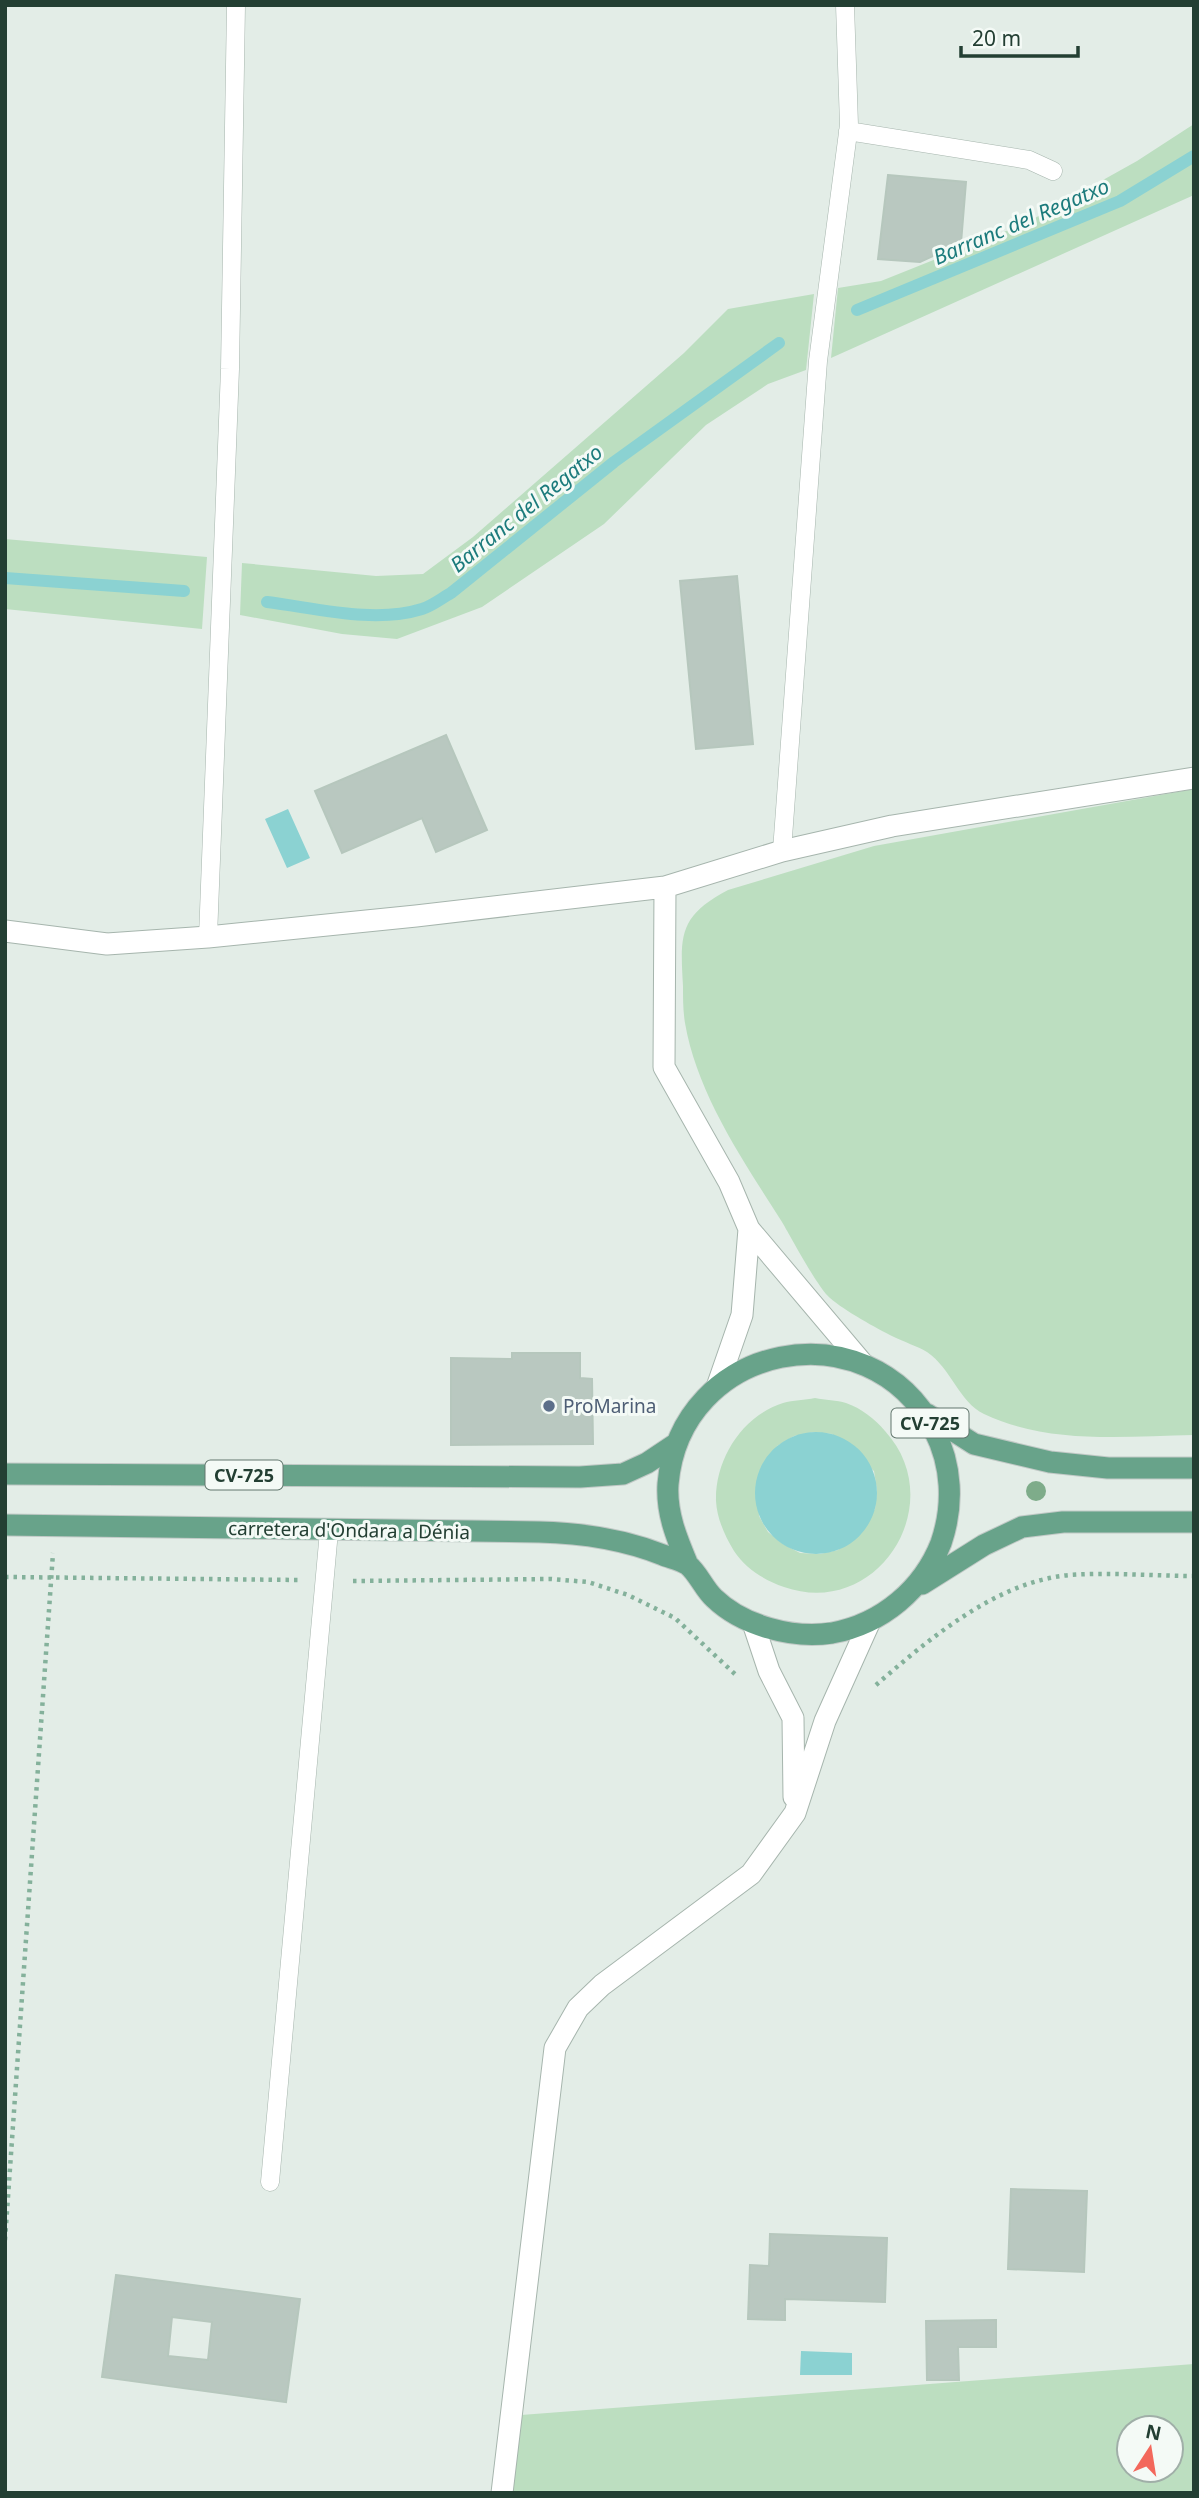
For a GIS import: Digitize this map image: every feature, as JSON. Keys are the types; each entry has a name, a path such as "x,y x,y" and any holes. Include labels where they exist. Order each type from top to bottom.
{"main road":[{"name":"CV-725","path":"912,1591 934,1559 948,1523 950,1485 942,1447 924,1413 897,1384 863,1364 826,1354 787,1355 750,1366 717,1387 694,1413 677,1443 668,1485 672,1526 688,1565 714,1598 754,1623 792,1634 832,1633 870,1621 984,1545 1022,1527 1063,1522 1194,1521"},
{"name":"CV-725","path":"924,1413 974,1444 1049,1462 1108,1468 1194,1468"},
{"name":"CV-725","path":"5,1474 580,1477 623,1474 648,1463 677,1443"},
{"name":"carretera d'Ondara a Dénia","path":"5,1525 564,1532 594,1535 643,1547 688,1565"}],"street":[{"path":"5,931 107,944 208,937 665,887 782,851 892,827 1194,778"},
{"path":"665,887 664,1068 729,1182 749,1229 863,1364"},
{"path":"717,1387 742,1314 749,1229"},
{"path":"502,2493 555,2048 578,2008 602,1985 751,1874 795,1813 825,1720 870,1621"},
{"path":"754,1623 769,1671 793,1718 795,1813"}],"lane":[{"path":"208,937 230,369 236,5"},
{"path":"782,851 818,361 848,131 845,5"},
{"path":"848,131 1029,160 1053,171"},
{"path":"270,2182 329,1531"}],"path":[{"path":"5,2240 55,1525"},
{"path":"868,1692 916,1650 989,1600 1039,1582 1068,1576 1194,1576"},
{"path":"5,1577 325,1581 551,1579 589,1583 628,1595 675,1618 744,1683"}],"green space":[{"path":"1194,124 1194,195 831,358 838,288 881,281 1026,223 1137,161"},
{"path":"814,294 806,370 768,384 706,425 604,524 482,607 397,639 342,634 240,615 242,563 376,576 423,574 473,537 684,353 728,309"},
{"path":"5,539 207,557 202,629 5,609"},
{"path":"1194,789 1194,1435 1061,1435 1009,1424 975,1409 943,1367 927,1352 852,1314 830,1298 805,1263 724,1127 700,1076 684,1014 682,953 686,929 691,918 700,909 728,890 874,846"},
{"path":"815,1398 846,1403 877,1422 903,1460 910,1490 907,1521 894,1548 875,1571 849,1587 818,1593 784,1587 750,1568 734,1551 720,1521 716,1501 720,1470 734,1441 744,1429 768,1409 787,1402","holes":["813,1432 832,1434 874,1471 877,1490 875,1509 838,1550 820,1554 800,1553 768,1532 759,1516 777,1446 794,1436"]},
{"path":"1194,2364 1194,2493 512,2493 521,2415"}],"water":[{"path":"288,809 310,858 287,868 265,819"},
{"path":"816,1432 839,1437 859,1450 872,1470 877,1493 872,1516 859,1536 839,1549 816,1554 793,1549 773,1536 760,1516 755,1493 760,1470 773,1450 793,1437"},
{"path":"801,2351 852,2353 852,2375 800,2375"}],"building":[{"path":"888,175 966,182 961,243 920,262 878,259"},
{"path":"737,576 753,744 696,749 680,581"},
{"path":"446,735 487,830 436,852 422,818 342,853 315,791"},
{"path":"512,1353 580,1353 580,1378 592,1379 593,1444 451,1445 451,1358 512,1359"},
{"path":"1011,2189 1087,2191 1084,2272 1008,2269"},
{"path":"770,2234 887,2238 885,2302 785,2299 785,2320 748,2319 750,2265 769,2266"},
{"path":"116,2275 300,2299 286,2402 102,2377","holes":["172,2317 212,2322 208,2360 168,2356"]},
{"path":"996,2320 996,2347 958,2347 959,2380 927,2380 926,2321"}],"waterway":[{"name":"Barranc del Regatxo","path":"857,310 1120,201 1194,156"},
{"name":"Barranc del Regatxo","path":"267,602 365,615 404,613 429,606 451,593 614,462 779,343"},
{"name":"Barranc del Regatxo","path":"5,578 184,591"}],"place":[{"name":"ProMarina","path":"549,1406"}]}
